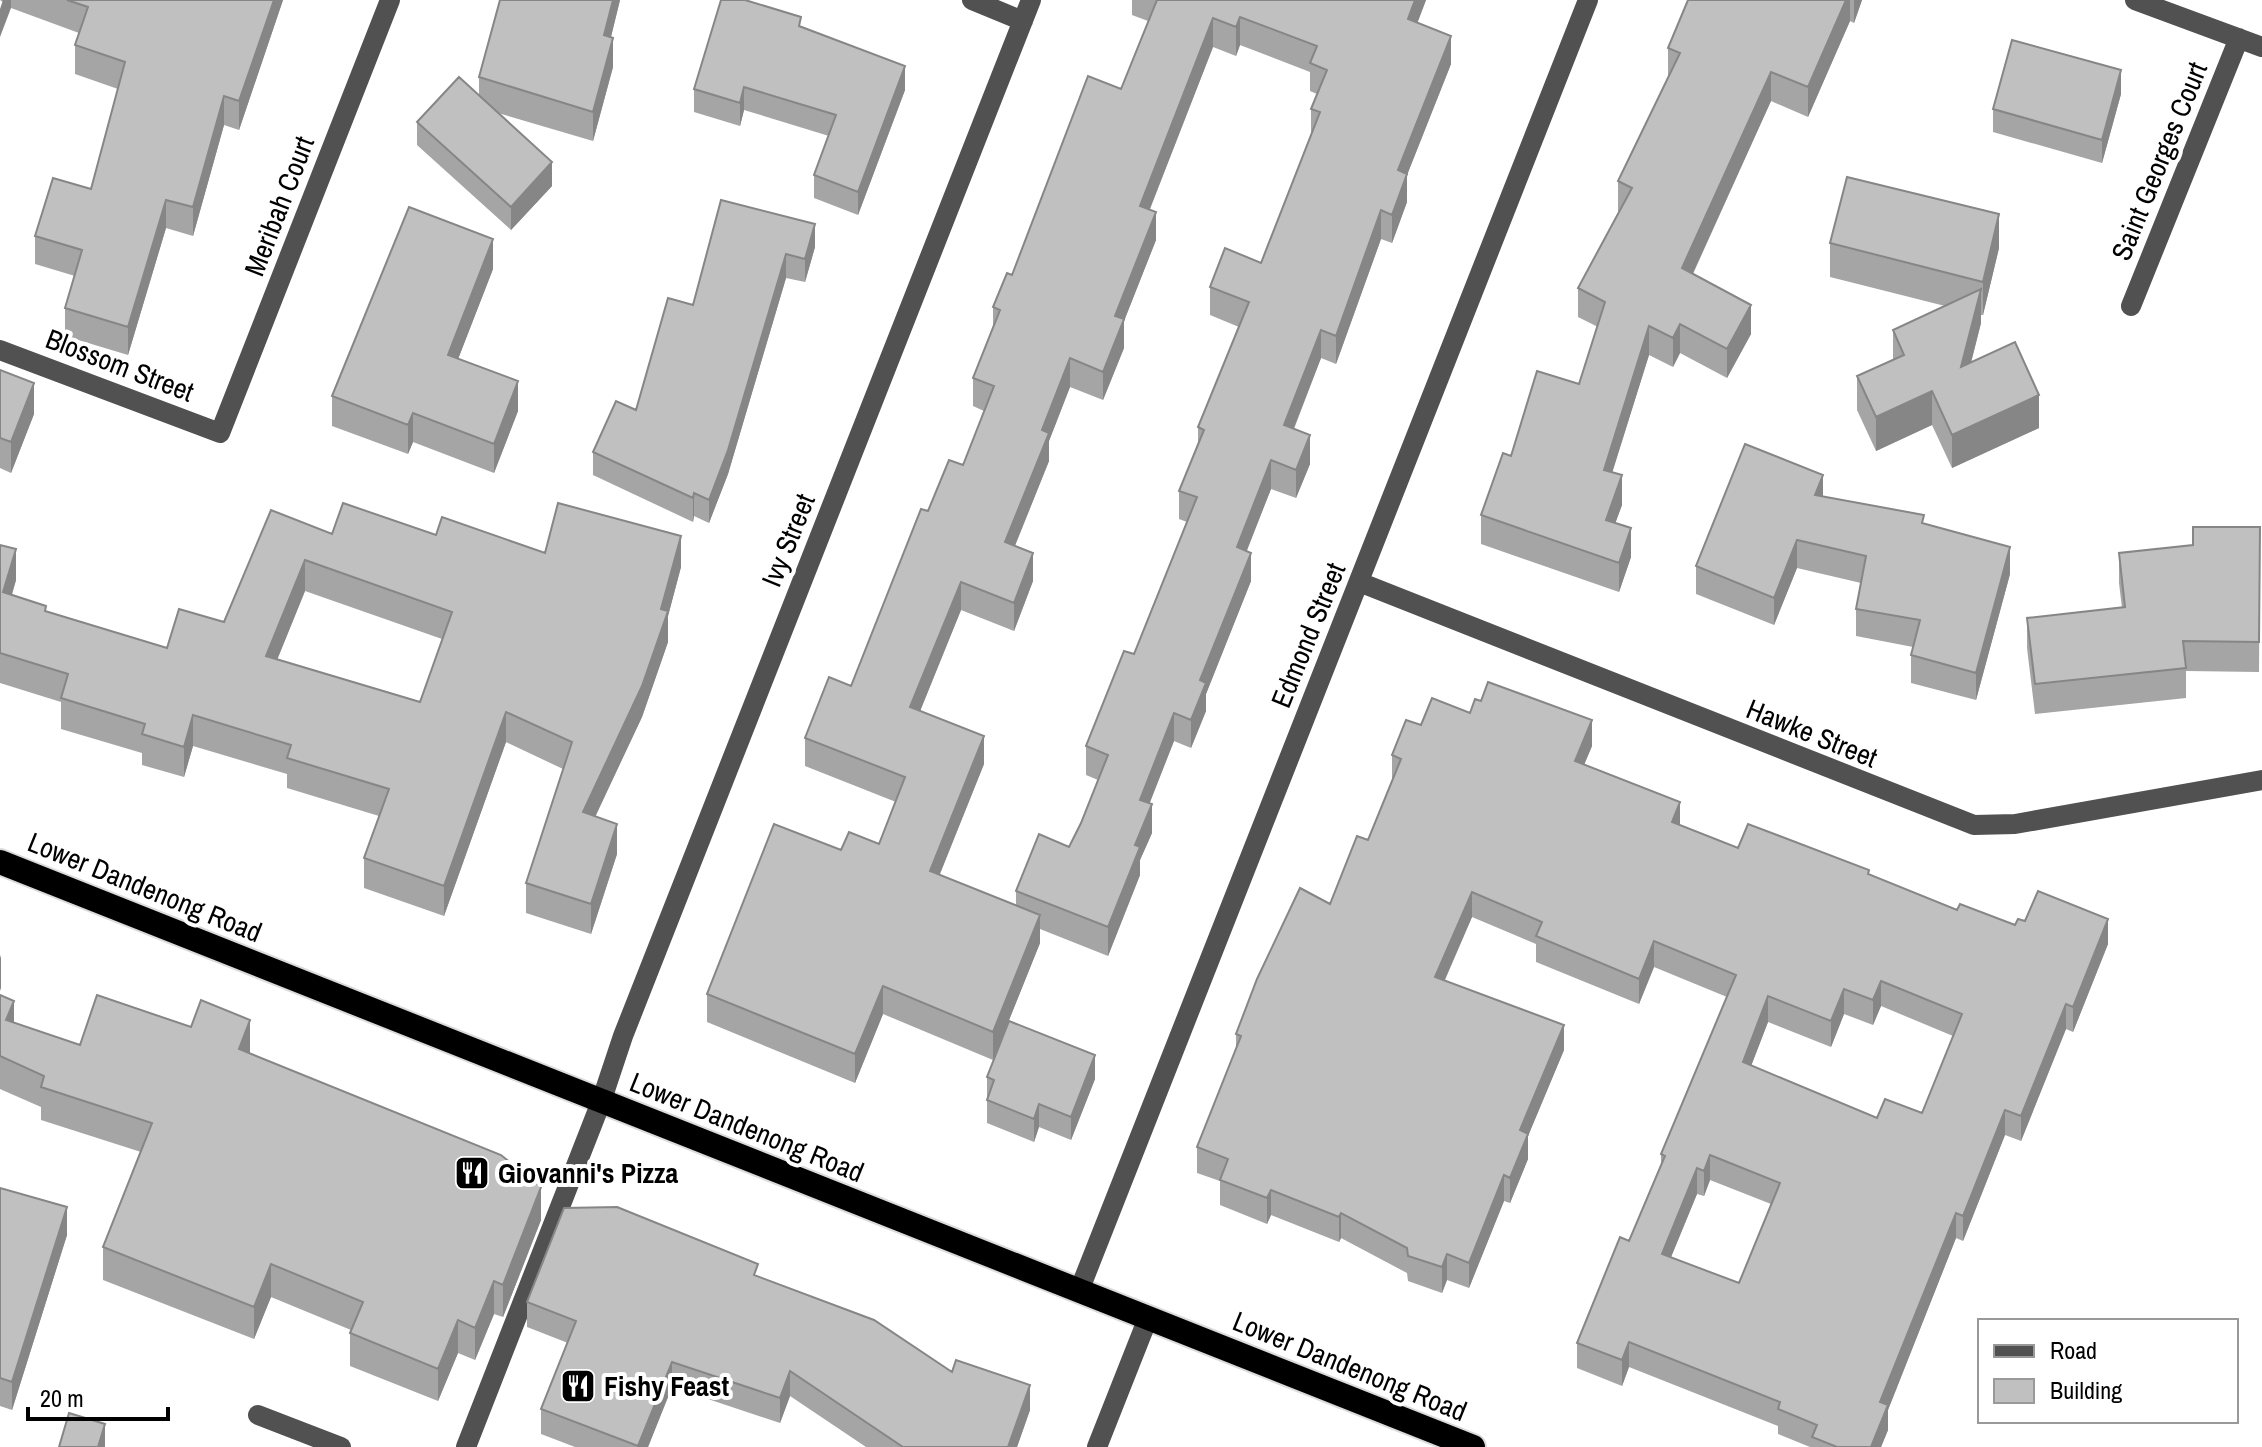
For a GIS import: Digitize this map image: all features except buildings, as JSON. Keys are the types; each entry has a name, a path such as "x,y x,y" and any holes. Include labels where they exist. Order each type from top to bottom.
{"highway":[{"name":"Lower Dandenong Road","path":"0,862 1473,1447"}],"street":[{"name":"Meribah Court","path":"220,433 390,0"},
{"path":"972,0 1023,21"},
{"name":"Ivy Street","path":"466,1447 601,1102 623,1036 1031,0"},
{"name":"Edmond Street","path":"1079,1291 1588,0"},
{"path":"2135,0 2262,47"},
{"name":"Saint Georges Court","path":"2131,306 2239,38"},
{"name":"Blossom Street","path":"0,350 220,433"},
{"name":"Hawke Street","path":"1359,582 1974,825 2015,824 2262,780"},
{"path":"1097,1447 1148,1318"},
{"path":"258,1415 341,1447"}],"place":[{"name":"Giovanni's Pizza","path":"472,1173"},
{"name":"Fishy Feast","path":"578,1386"}]}
